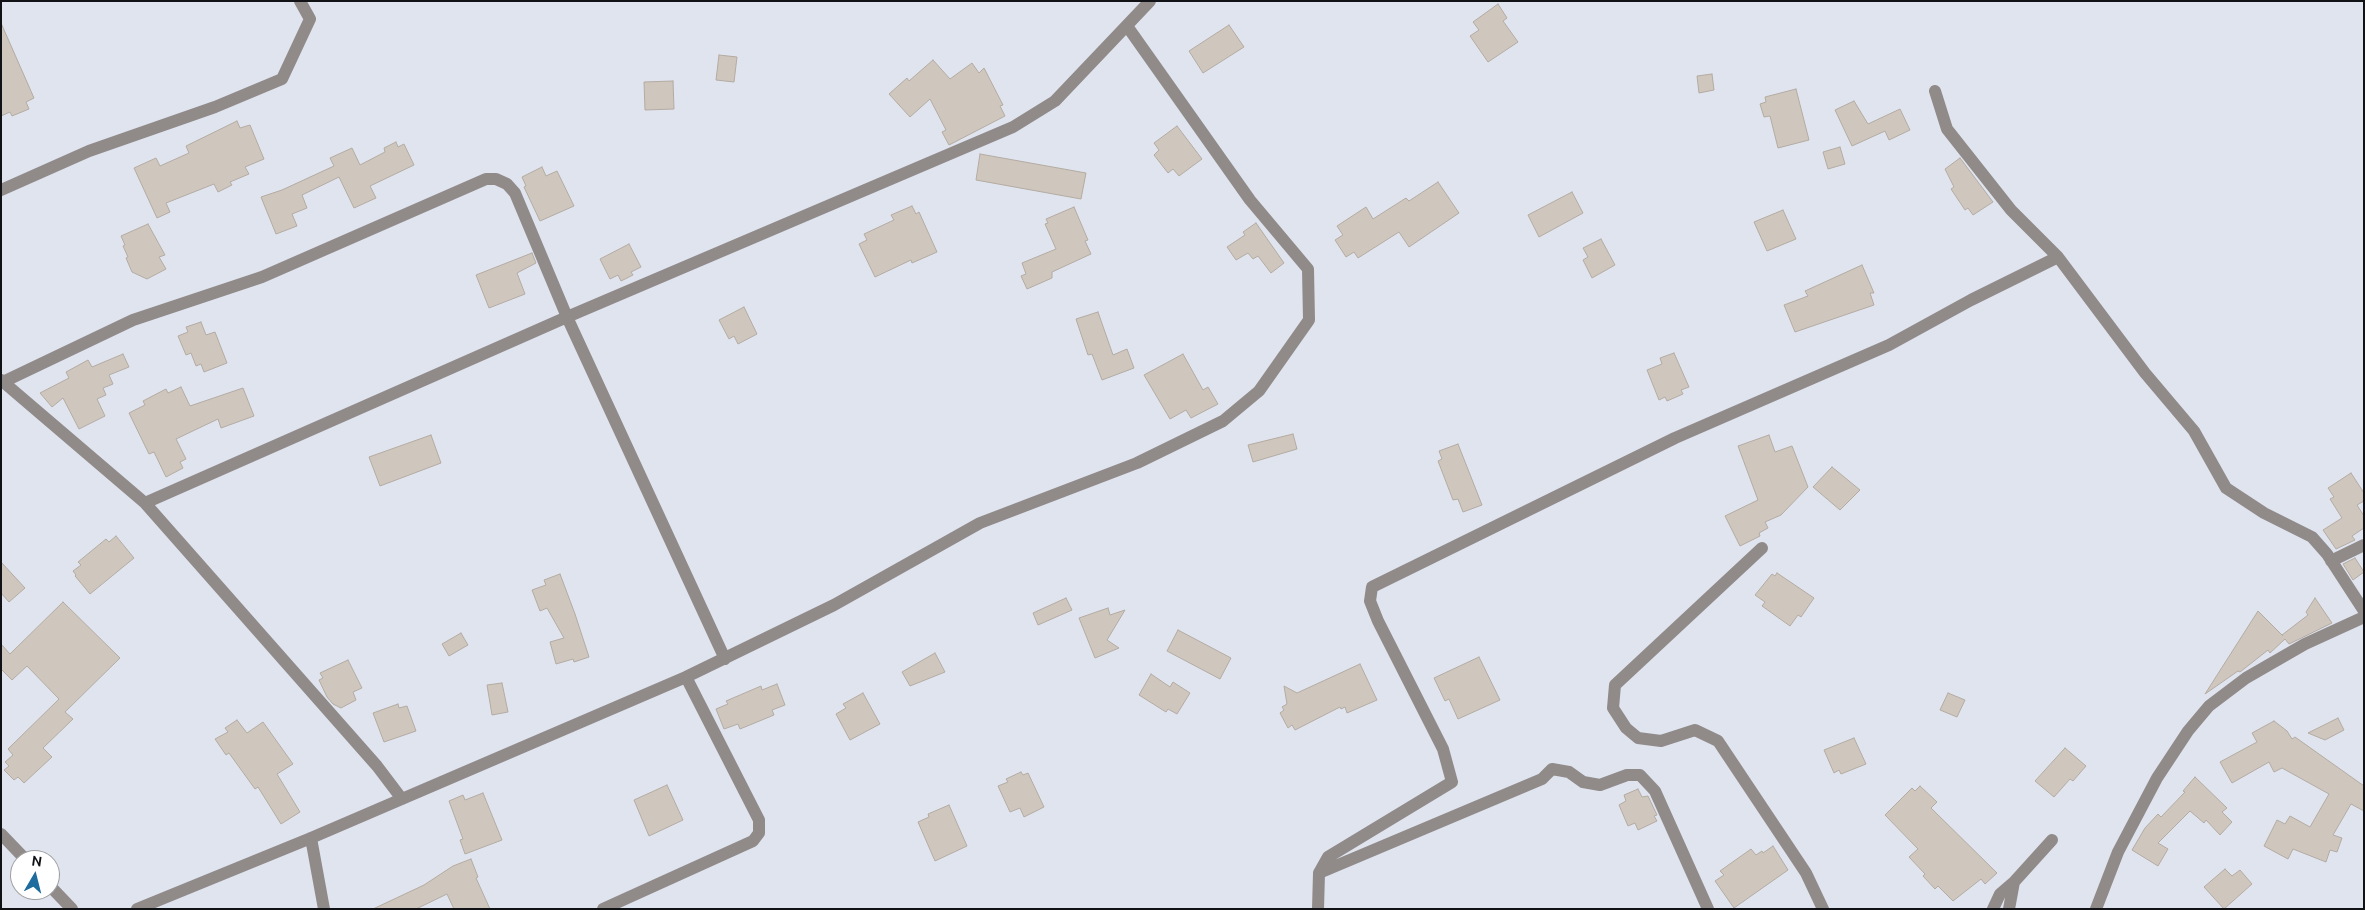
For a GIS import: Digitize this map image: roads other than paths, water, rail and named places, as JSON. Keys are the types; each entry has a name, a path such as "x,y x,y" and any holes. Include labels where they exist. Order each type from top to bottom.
{"street":[{"path":"1,190 89,151 215,107 282,79 310,19 300,1"},
{"path":"145,503 567,317 1012,127 1055,101 1150,1"},
{"path":"137,909 402,800 686,677 834,605 980,523 1137,463 1223,421 1259,392 1309,320 1308,269 1250,200 1127,26"},
{"path":"1935,91 1947,129 2011,210 2058,257 2145,372 2194,431 2226,488 2264,513 2312,538 2331,561 2364,611"},
{"path":"402,800 377,766 145,503 2,381 133,320 262,277 486,179 496,179 506,184 515,193 567,317 725,658"},
{"path":"1318,909 1319,873 1328,857 1452,782 1443,749 1378,621 1370,600 1372,587 1675,438 1889,345 1971,300 2058,257"},
{"path":"2331,561 2364,545"},
{"path":"1762,548 1615,685 1613,708 1626,728 1638,738 1661,740 1695,730 1718,741 1806,873 1823,909"},
{"path":"2096,909 2118,852 2157,778 2188,731 2209,706 2246,678 2305,644 2364,617"},
{"path":"603,909 753,841 759,832 759,820 686,677"},
{"path":"1319,873 1542,779 1552,769 1569,772 1583,782 1600,785 1627,775 1640,775 1655,791 1708,909"},
{"path":"1,834 16,850"},
{"path":"311,838 324,909"},
{"path":"1993,909 2000,894 2014,882 2052,840"},
{"path":"2010,909 2014,882"},
{"path":"60,896 72,909"}]}
